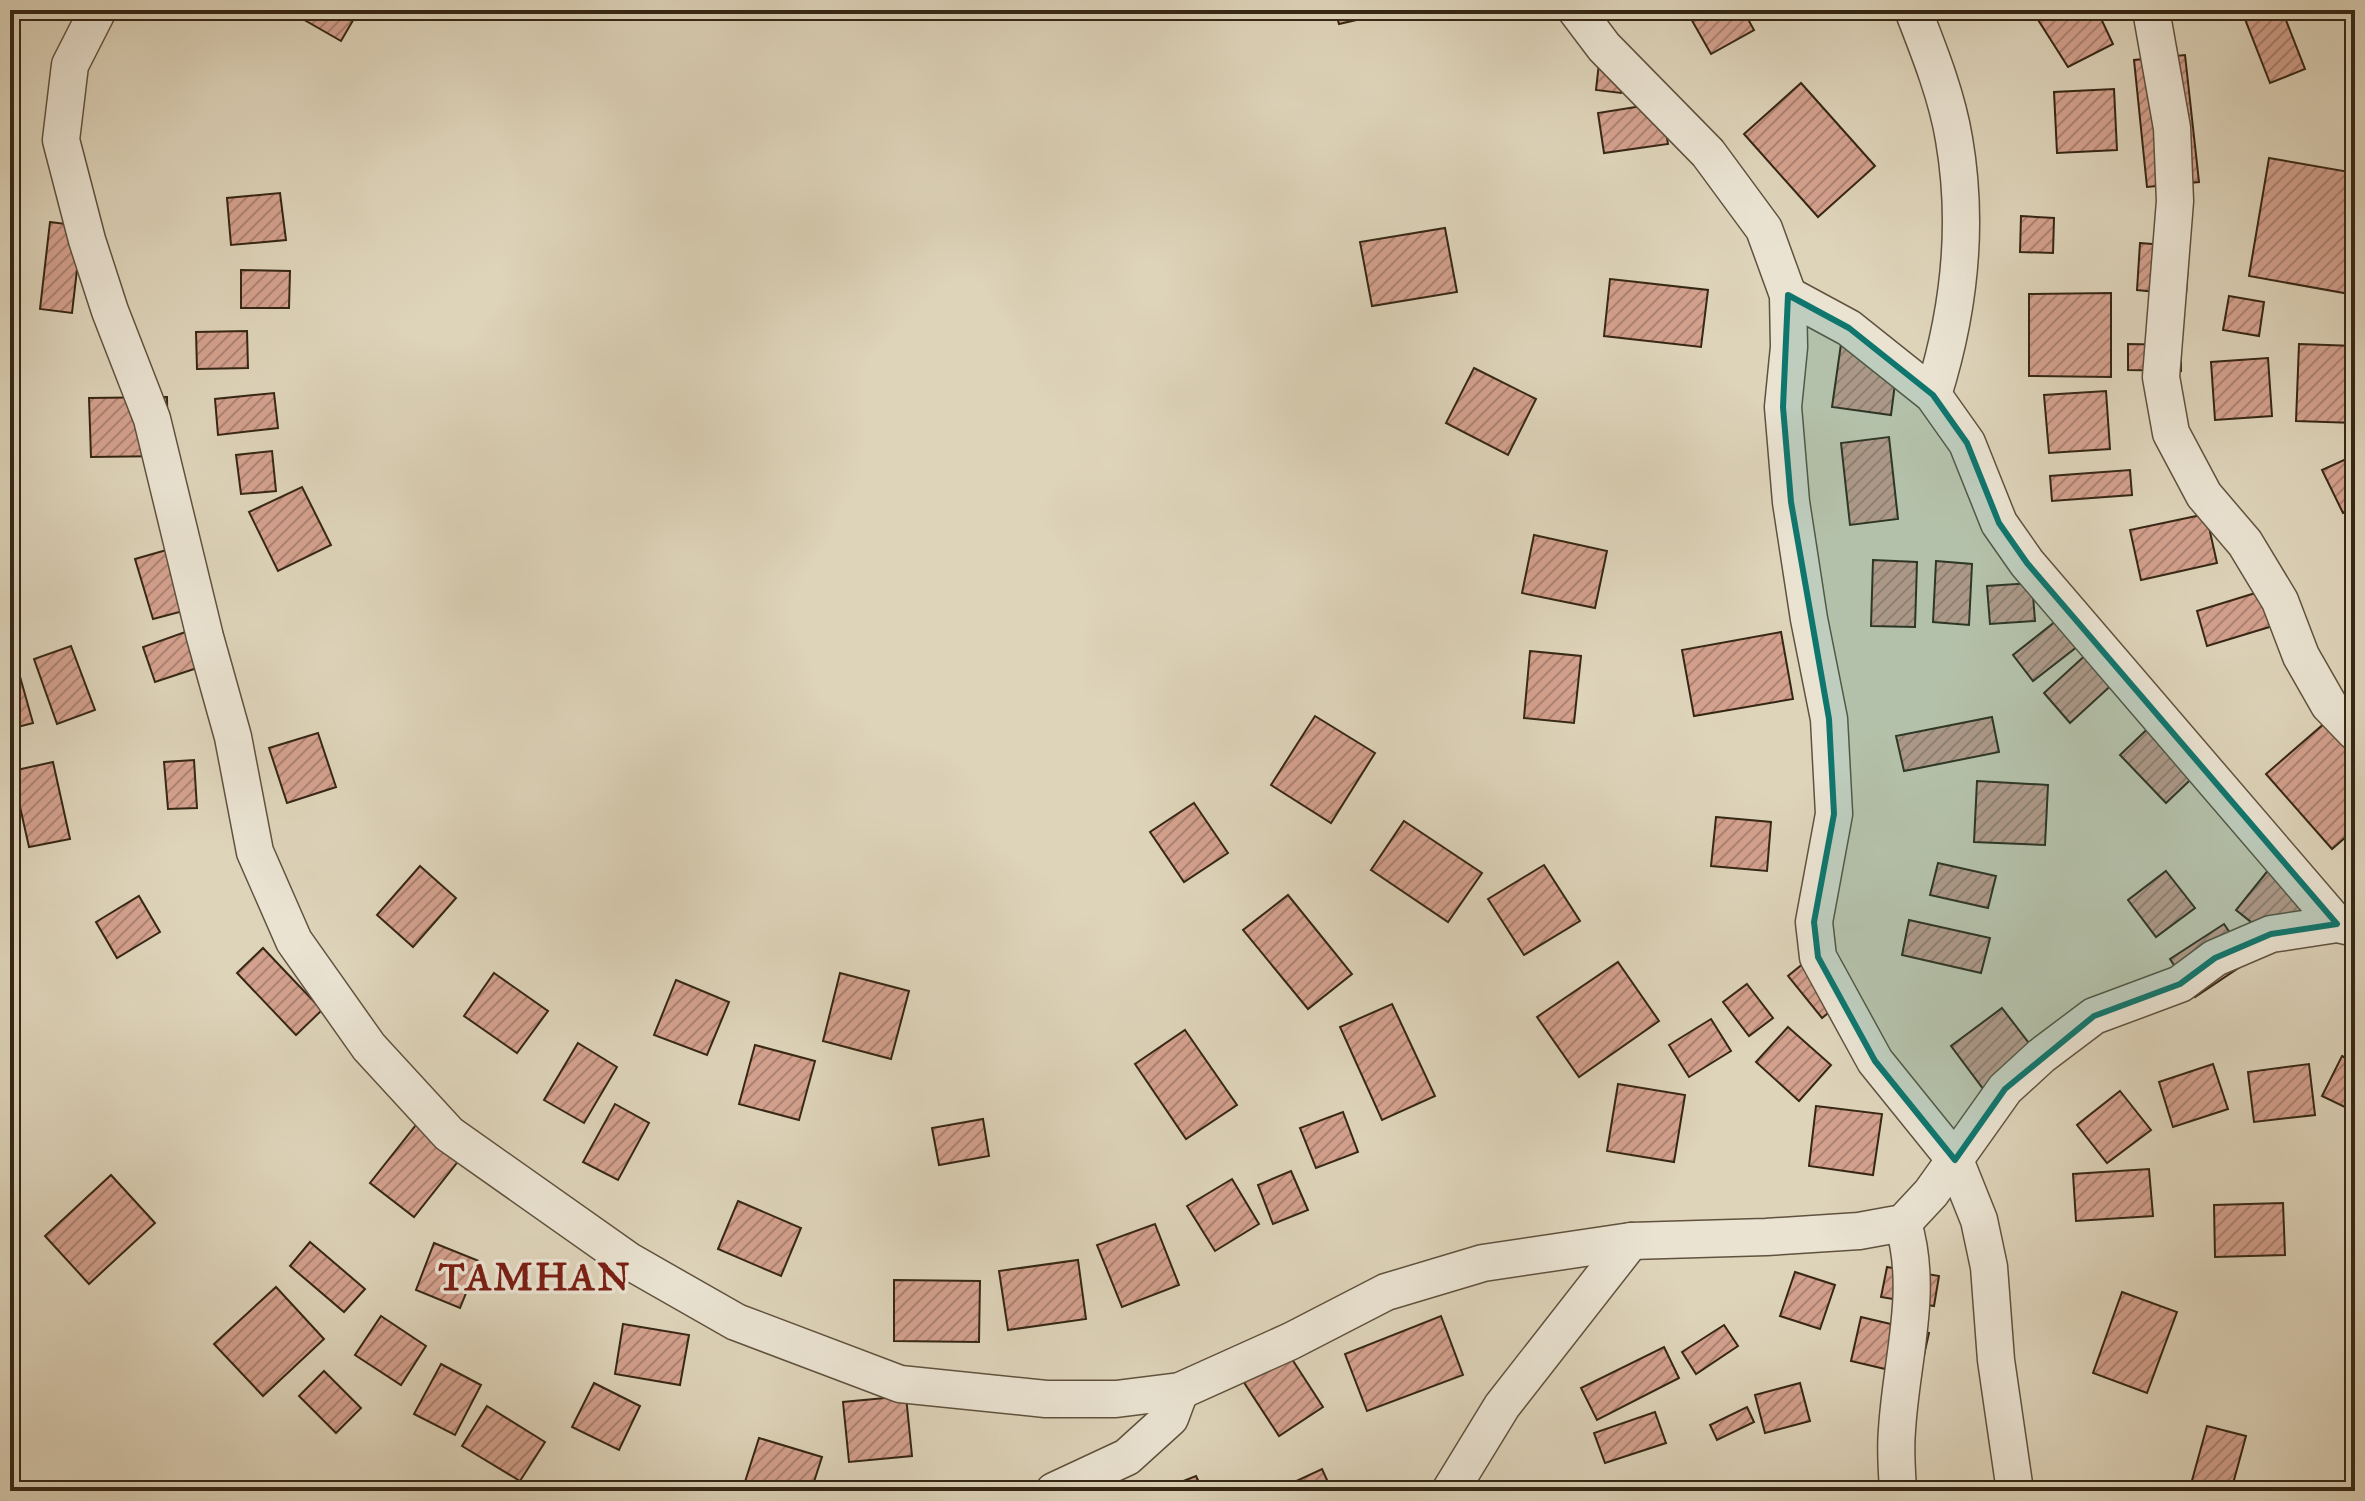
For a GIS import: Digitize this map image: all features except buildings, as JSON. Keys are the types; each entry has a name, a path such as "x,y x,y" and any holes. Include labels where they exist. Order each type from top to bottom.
{"street":[{"path":"98,10 70,65 61,140 110,311 152,419 205,637 233,737 255,852 294,941 369,1047 449,1134 629,1261 736,1322 900,1384 1046,1399 1116,1399 1180,1391 1291,1341 1386,1292 1483,1263 1631,1241 1859,1231 1903,1223 1931,1193 2005,1089 2041,1056 2094,1016 2180,984 2215,958 2271,934 2346,926"},
{"path":"1576,10 1604,47 1708,153 1764,229 1788,295 1789,347 1783,407 1791,502 1809,619 1829,719 1834,814 1814,922 1818,957 1875,1061 1955,1160 1979,1220 1989,1267 1996,1360 2015,1491"},
{"path":"1913,10 1931,58 1954,138 1961,210 1959,286 1946,354 1933,395"},
{"path":"2151,10 2172,128 2175,201 2161,377 2171,433 2204,495 2245,543 2280,601 2301,656 2329,705 2355,732"},
{"path":"1788,295 1849,328 1933,395 1967,443 1999,523 2027,563 2346,926"},
{"path":"1898,1491 1896,1430 1913,1300 1910,1246 1903,1223"},
{"path":"1450,1491 1502,1406 1631,1241"},
{"path":"1054,1491 1127,1457 1170,1418 1180,1391"}],"highlighted area":[{"path":"1788,295 1849,328 1933,395 1967,443 1999,523 2027,563 2337,924 2271,934 2215,958 2180,984 2094,1016 2005,1089 1955,1160 1875,1061 1818,957 1814,922 1834,814 1829,719 1791,502 1783,407"}],"district":[{"name":"TAMHAN","path":"535,1277"}]}
